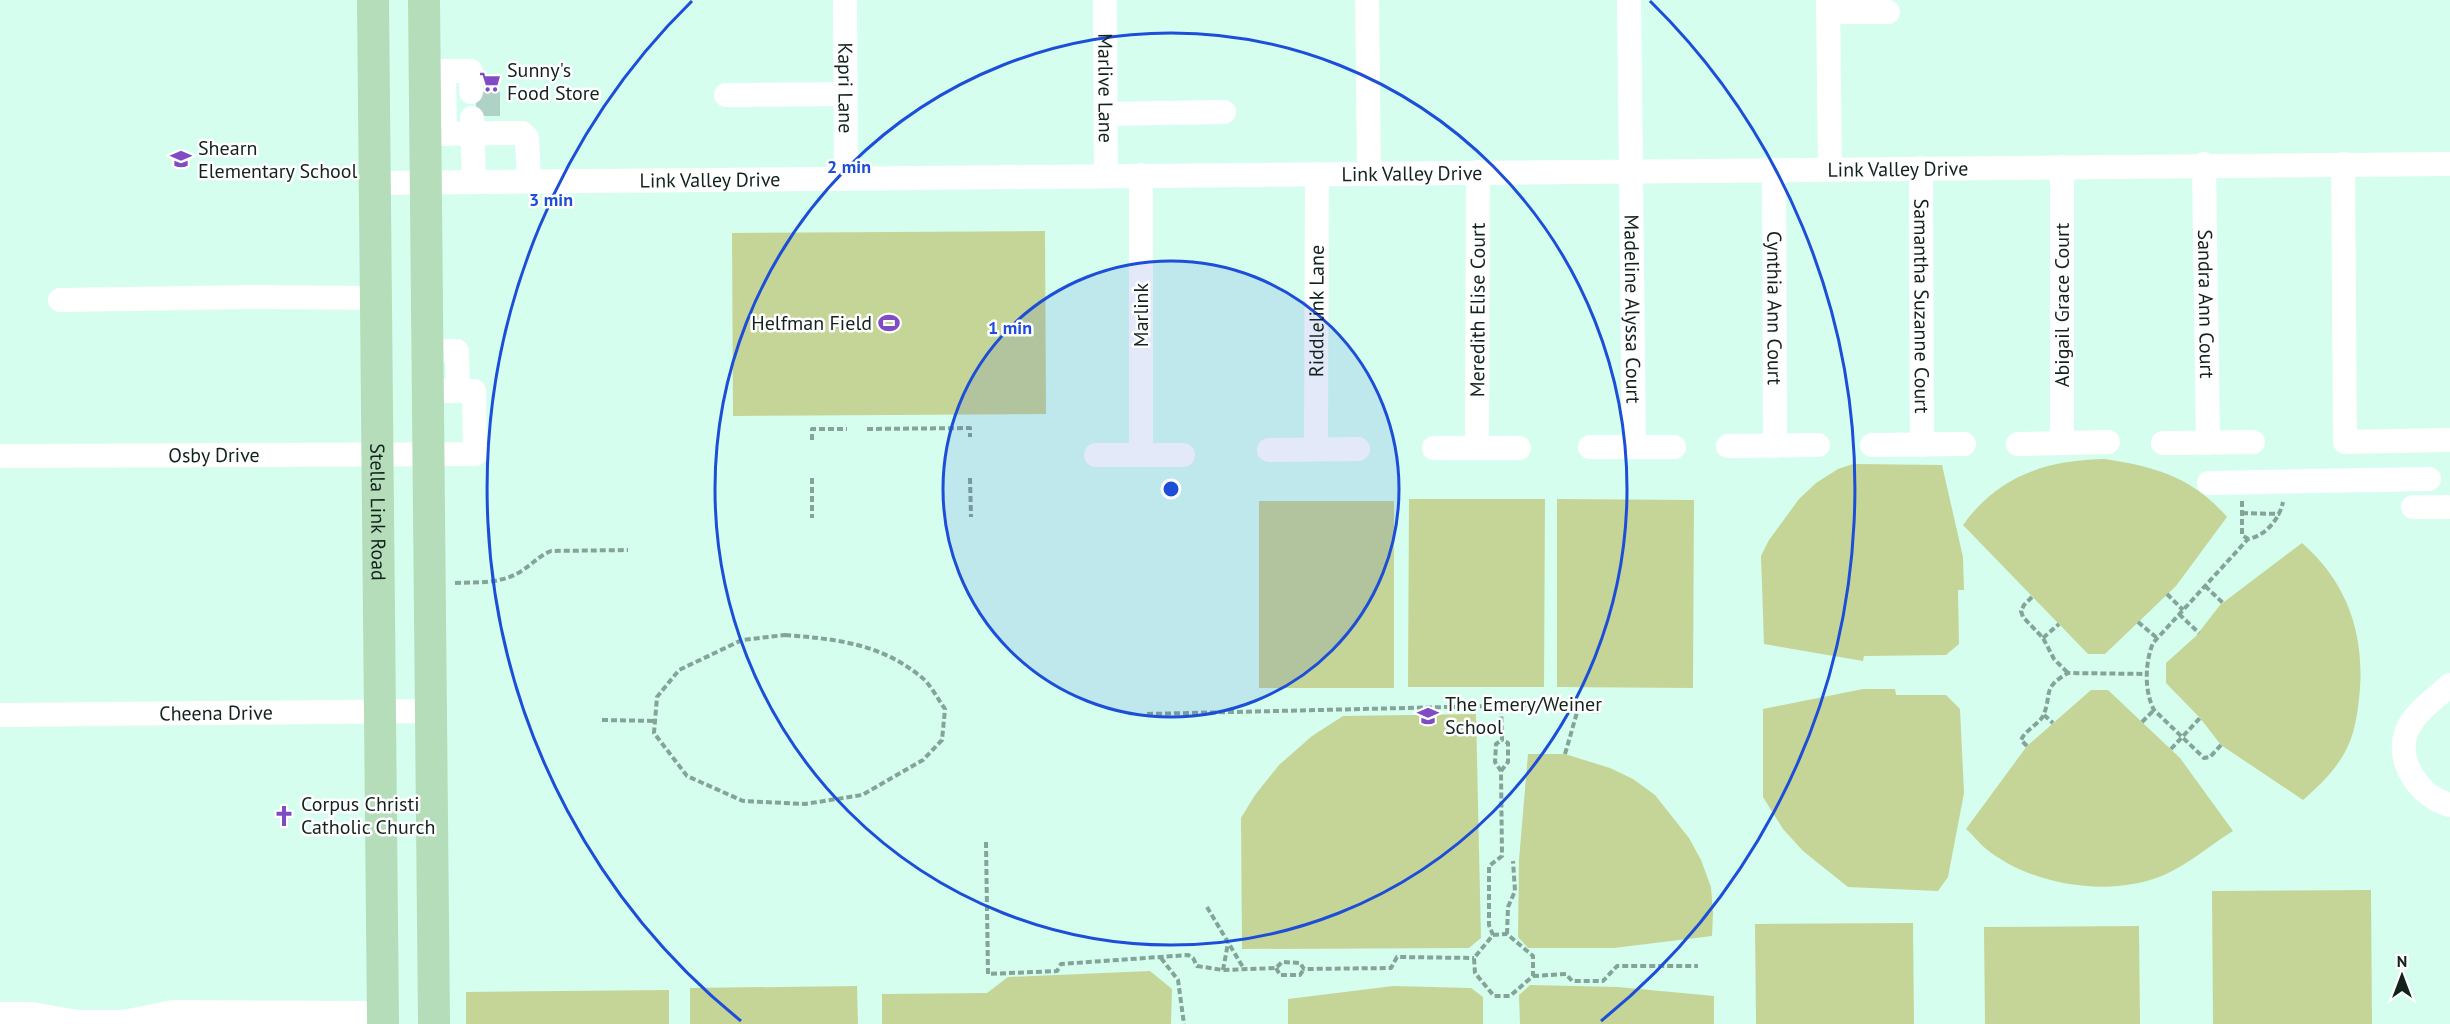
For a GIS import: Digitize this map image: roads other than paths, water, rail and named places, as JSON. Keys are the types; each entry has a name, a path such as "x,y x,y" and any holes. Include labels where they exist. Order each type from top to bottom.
{"main road":[{"name":"Stella Link Road","path":"373,0 383,1018"},
{"path":"424,0 434,71 435,134 426,182 427,351 443,391 428,454 434,1024"}],"street":[{"name":"Kapri Lane","path":"845,0 846,178"},
{"name":"Marlive Lane","path":"1105,0 1106,176"},
{"path":"1367,0 1369,173"},
{"name":"Madeline Alyssa Court","path":"1629,0 1634,447"},
{"path":"1830,169 1828,6 1888,12"},
{"path":"434,71 476,85"},
{"path":"726,95 846,94"},
{"path":"1106,114 1224,112"},
{"path":"435,134 481,125 522,133 527,138 529,181"},
{"path":"474,181 481,125"},
{"name":"Link Valley Drive","path":"376,183 2204,164 2450,164"},
{"name":"Sandra Ann Court","path":"2204,164 2208,443"},
{"path":"2343,164 2345,441 2450,440"},
{"name":"Abigail Grace Court","path":"2062,166 2062,443"},
{"name":"Samantha Suzanne Court","path":"1921,168 1922,445"},
{"name":"Cynthia Ann Court","path":"1774,170 1775,446"},
{"name":"Meredith Elise Court","path":"1477,448 1478,172"},
{"name":"Riddlelink Lane","path":"1316,449 1317,174"},
{"name":"Marlink","path":"1141,175 1141,455"},
{"path":"60,300 377,298"},
{"name":"Osby Drive","path":"0,456 475,454 474,391 443,391"},
{"path":"2018,444 2108,442"},
{"path":"2163,443 2253,442"},
{"path":"1872,445 1964,444"},
{"path":"1728,446 1818,445"},
{"path":"1590,447 1674,447"},
{"path":"1434,448 1519,448"},
{"path":"1269,450 1358,449"},
{"path":"1096,455 1183,455"},
{"path":"2210,483 2429,479"},
{"path":"2414,507 2449,508"},
{"path":"2450,685 2415,717 2406,734 2406,755 2410,775 2426,793 2450,805"},
{"name":"Cheena Drive","path":"0,715 431,711"},
{"path":"0,1014 32,1014 77,1022 124,1022 173,1012 383,1018"}],"tunnel":[{"path":"488,92 488,118"}],"place":[{"name":"Sunny's Food Store","path":"490,82"},
{"name":"Shearn Elementary School","path":"181,159"},
{"name":"Helfman Field","path":"889,323"},
{"name":"The Emery/Weiner School","path":"1428,716"},
{"name":"Corpus Christi Catholic Church","path":"284,816"}]}
